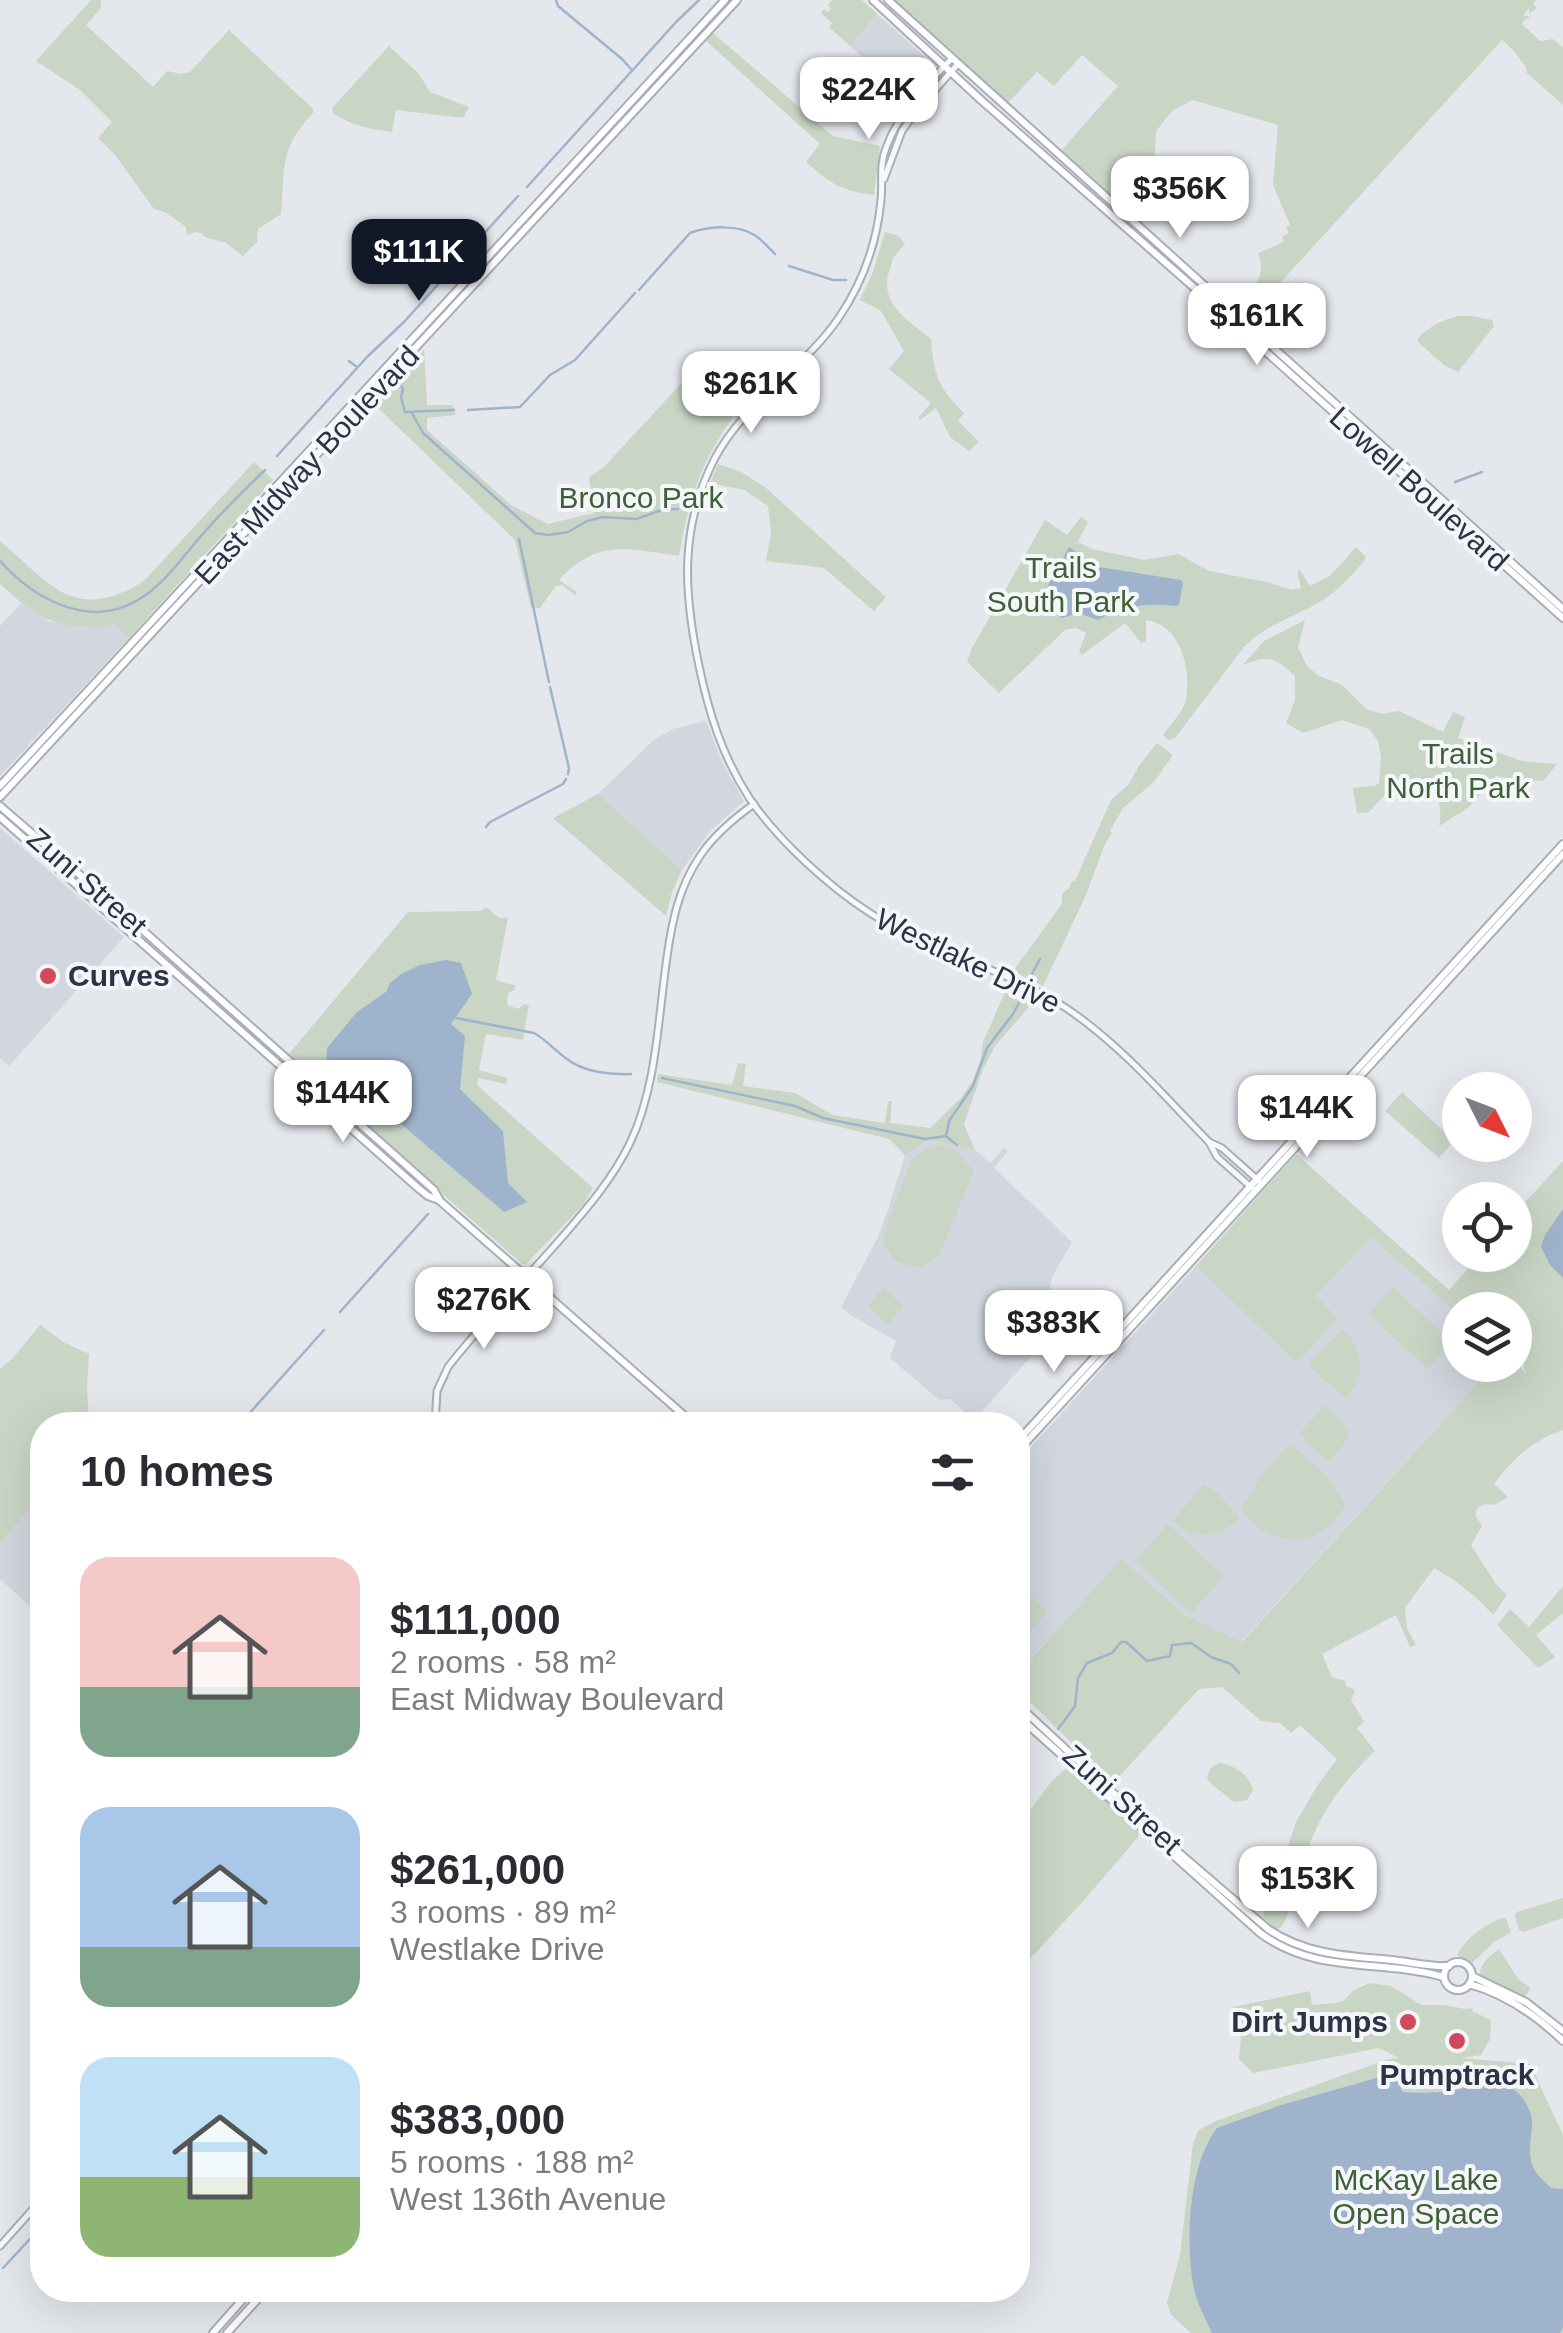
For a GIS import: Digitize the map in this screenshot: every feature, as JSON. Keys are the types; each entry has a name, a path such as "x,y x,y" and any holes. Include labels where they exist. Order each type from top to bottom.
{"main road":[{"name":"East Midway Boulevard","path":"0,786 725,0"},
{"name":"East Midway Boulevard","path":"0,797 737,0"},
{"name":"Lowell Boulevard","path":"873,0 1563,618"},
{"name":"Lowell Boulevard","path":"888,0 1563,609"},
{"path":"906,31 913,30 937,44"},
{"path":"1098,202 1124,222 1130,220"},
{"name":"Zuni Street","path":"0,806 434,1190 440,1201"},
{"name":"Zuni Street","path":"0,816 418,1188 440,1201 680,1412"},
{"path":"1259,1181 1563,844"},
{"path":"1030,1429 1563,854"},
{"path":"1030,1438 1252,1188"},
{"path":"1116,1334 1116,1343"},
{"name":"Zuni Street","path":"1030,1719 1271,1942 1314,1959 1444,1976"},
{"name":"Zuni Street","path":"1030,1725 1280,1938 1330,1954 1449,1966"},
{"path":"1456,1962 1470,1970 1470,1980 1462,1988 1454,1989 1447,1984 1444,1976 1449,1966 1456,1962"},
{"path":"1470,1980 1526,2002 1563,2031"},
{"path":"1470,1980 1516,2004 1563,2041"},
{"path":"213,2333 240,2302"},
{"path":"228,2333 255,2302"}],"street":[{"name":"Westlake Drive","path":"955,61 902,131 883,181 873,246 849,302 813,351 731,432 709,470 692,524 686,584 704,690 723,749 754,804 794,850 868,912 903,932 1035,990 1080,1018 1110,1042 1209,1142 1217,1157 1252,1188"},
{"path":"436,1412 442,1376 452,1361 600,1193 630,1144 646,1096 678,900 706,848 724,827 754,804"},
{"name":"Westlake Drive","path":"1209,1142 1222,1148 1259,1181"},
{"path":"0,2246 30,2212"}],"shaded area":[{"path":"877,14 935,70 891,121 876,109 896,87 850,46"},
{"path":"21,603 50,622 114,624 129,638 0,776 0,626"},
{"path":"706,721 723,764 744,801 709,832 682,870 598,794 655,739 673,729"},
{"path":"0,828 124,937 9,1066 0,1058"},
{"path":"928,1140 975,1150 990,1163 1004,1148 1008,1151 994,1168 1072,1242 1053,1275 1035,1352 981,1412 965,1412 950,1399 939,1400 890,1358 896,1341 841,1307 878,1237 905,1155"},
{"path":"1371,1236 1442,1300 1442,1382 1478,1382 1241,1642 1185,1615 1121,1560 1030,1659 1030,1448 1196,1266 1294,1359 1299,1360 1337,1318 1315,1297"},
{"path":"30,1509 30,1606 0,1579 0,1543"}],"green space":[{"path":"91,0 101,0 101,8 86,25 153,87 167,71 190,72 229,30 313,109 289,148 281,214 258,229 257,242 243,256 226,243 202,233 187,235 186,227 154,209 98,138 112,122 80,90 36,61"},
{"path":"832,0 862,0 877,14 850,46 829,27 832,23 821,13 831,9 828,5"},
{"path":"894,0 1536,0 1533,4 1537,8 1529,13 1529,8 1523,15 1530,17 1522,24 1540,41 1553,39 1563,48 1563,105 1527,73 1502,40 1248,318 1238,307 1260,276 1258,253 1284,242 1282,237 1289,233 1286,228 1290,225 1273,185 1278,125 1193,100 1172,111 1156,131 1153,190 1133,213 1128,213 1060,152 1118,86 1082,55 1054,86 1037,72 1007,104"},
{"path":"713,33 833,136 880,146 874,195 837,185 806,162 820,144 705,40"},
{"path":"389,46 419,74 430,92 469,107 463,118 396,110 392,132 361,126 333,113 332,108"},
{"path":"885,232 899,236 905,244 893,258 888,276 891,300 901,315 931,339 939,380 964,413 958,421 979,442 969,451 950,437 936,408 918,418 931,403 889,369 904,351 881,311 860,300"},
{"path":"1457,316 1492,320 1494,326 1458,372 1418,342 1431,327"},
{"name":"Bronco Park","path":"424,350 427,405 452,405 456,415 427,418 427,430 511,505 548,524 594,513 589,477 604,467 688,376 733,417 697,483 679,556 629,549 600,552 559,580 577,592 575,595 562,585 556,586 540,608 531,608 515,540 375,405"},
{"path":"254,462 273,480 129,638 114,624 91,627 47,619 0,584 0,541 65,593 81,599 119,594 143,582"},
{"path":"718,464 765,487 886,597 874,611 824,568 766,561 771,532 768,506 744,490 710,483"},
{"name":"Trails South Park","path":"1081,517 1088,522 1078,542 1092,549 1144,560 1178,554 1209,571 1292,590 1301,588 1297,572 1300,570 1310,586 1330,576 1356,547 1365,560 1325,599 1252,639 1175,738 1169,740 1163,735 1185,703 1187,678 1176,640 1158,623 1146,620 1146,641 1141,643 1125,623 1082,655 1079,651 1086,633 1076,628 1065,630 999,693 967,662 1045,520 1067,535"},
{"name":"Trails North Park","path":"1305,620 1298,647 1307,666 1319,676 1342,685 1366,709 1382,714 1399,711 1443,732 1453,712 1465,717 1458,738 1522,761 1557,764 1544,780 1525,782 1496,776 1468,808 1439,826 1436,795 1418,782 1395,783 1369,812 1357,813 1353,788 1379,783 1378,741 1369,729 1342,720 1303,733 1286,723 1295,700 1295,676 1271,660 1243,665 1264,641"},
{"path":"1157,743 1173,755 1154,782 1123,808 1110,831 1085,897 1043,986 1013,971 1062,904 1062,894 1075,881 1111,800 1129,784"},
{"path":"598,794 682,870 666,916 553,818"},
{"path":"486,907 499,918 508,918 496,980 516,986 508,994 507,1005 518,1009 529,1005 523,1040 486,1034 479,1070 507,1078 507,1084 478,1078 477,1085 593,1188 583,1205 526,1264 288,1055 408,912 481,911"},
{"path":"1008,985 1036,999 995,1046 983,1069 964,1124 975,1150 928,1140 905,1155 889,1139 657,1082 658,1074 732,1085 738,1063 746,1064 743,1086 795,1093 833,1115 885,1123 888,1101 892,1101 890,1123 930,1128 961,1098 973,1080 983,1042"},
{"path":"1402,1092 1442,1130 1442,1155 1439,1158 1385,1111"},
{"path":"936,1145 955,1150 974,1170 939,1255 923,1267 910,1267 895,1261 885,1246 883,1234 912,1160"},
{"path":"1296,1154 1449,1290 1465,1272 1532,1272 1532,1195 1563,1161 1563,1430 1533,1445 1501,1475 1494,1484 1508,1497 1477,1508 1476,1516 1482,1526 1471,1545 1507,1595 1493,1615 1434,1568 1405,1608 1407,1628 1416,1645 1410,1647 1396,1615 1322,1654 1332,1677 1355,1690 1351,1700 1364,1722 1357,1728 1375,1751 1345,1783 1321,1819 1285,1921 1275,1929 1263,1917 1297,1820 1337,1759 1300,1725 1291,1733 1280,1723 1261,1721 1222,1687 1199,1689 1119,1777 1106,1777 1030,1702 1030,1660 1121,1559 1185,1615 1242,1642 1479,1382 1532,1382 1532,1292 1442,1292 1442,1300 1371,1237 1316,1296 1337,1318 1300,1360 1294,1360 1196,1266"},
{"path":"1393,1287 1442,1333 1442,1353 1428,1369 1368,1314"},
{"path":"883,1288 904,1306 888,1324 868,1307"},
{"path":"40,1325 89,1354 88,1412 30,1412 30,1509 0,1543 0,1369"},
{"path":"1343,1329 1359,1354 1360,1363 1357,1381 1345,1398 1308,1365"},
{"path":"1325,1405 1348,1432 1343,1445 1328,1462 1301,1436"},
{"path":"1288,1446 1321,1470 1346,1504 1324,1530 1295,1540 1266,1532 1241,1509 1263,1473"},
{"path":"1204,1484 1240,1518 1216,1533 1198,1534 1173,1521"},
{"path":"1168,1524 1224,1577 1191,1613 1135,1561"},
{"path":"1563,1586 1563,1613 1536,1635 1555,1657 1538,1668 1497,1625 1510,1609 1529,1627"},
{"path":"1030,1596 1047,1612 1030,1631"},
{"path":"1219,1763 1235,1768 1248,1779 1253,1790 1247,1800 1234,1802 1209,1782 1210,1769"},
{"path":"1069,1766 1139,1829 1138,1837 1030,1959 1030,1810"},
{"path":"1563,1898 1563,1918 1519,1930 1517,1912"},
{"path":"1506,1918 1511,1932 1472,1963 1457,1955 1476,1933"},
{"path":"1499,1949 1518,1979 1531,1988 1523,1999 1480,1975 1484,1963"},
{"name":"McKay Lake Open Space","path":"1370,1983 1391,1986 1421,2005 1473,2008 1472,2011 1491,2020 1490,2039 1481,2055 1461,2058 1530,2064 1563,2135 1563,2333 1191,2333 1171,2315 1167,2303 1180,2255 1193,2143 1199,2130 1399,2058 1379,2048 1253,2073 1239,2059 1241,2039 1233,2007 1310,1991 1312,2005 1336,2003"}],"water":[{"path":"1069,547 1099,567 1181,580 1179,604 1136,606 1098,620 1078,613 1062,618 1041,598"},
{"path":"446,960 461,963 472,994 451,1024 465,1036 460,1089 503,1131 508,1183 527,1202 504,1212 326,1065 327,1048 356,1013 387,991 389,984 420,965"},
{"path":"1563,1209 1563,1278 1550,1265 1541,1247"},
{"name":"McKay Lake Open Space","path":"1401,2071 1412,2079 1401,2089 1403,2092 1444,2092 1496,2083 1509,2086 1524,2100 1532,2120 1533,2167 1551,2188 1563,2189 1560,2333 1212,2333 1194,2289 1190,2228 1200,2163 1217,2128"}],"waterway":[{"path":"556,0 558,6 631,69"},
{"path":"527,187 699,0"},
{"path":"277,456 518,196"},
{"path":"639,290 690,233 724,227 741,229 756,236 775,254"},
{"path":"789,266 833,280 846,280"},
{"path":"468,410 520,407 550,375 575,360 635,293"},
{"path":"349,361 357,367"},
{"path":"399,383 405,412 454,410"},
{"path":"412,413 423,433 535,533 568,532 603,517 636,519 678,509"},
{"path":"0,561 28,587 62,605 99,612 118,609 136,601 163,580 265,470"},
{"path":"1455,482 1482,472"},
{"path":"519,539 549,682"},
{"path":"550,687 568,774"},
{"path":"486,827 566,779"},
{"path":"1032,974 1040,959"},
{"path":"662,1078 925,1139 946,1136 949,1121 973,1086 987,1048 1021,999"},
{"path":"456,1018 534,1033 581,1067 631,1074"},
{"path":"947,1137 957,1145"},
{"path":"340,1312 428,1214"},
{"path":"251,1412 324,1330"},
{"path":"1058,1729 1075,1706 1078,1678 1087,1663 1112,1653 1121,1642 1147,1661 1170,1656 1172,1645 1191,1643 1211,1657 1231,1664 1239,1673"},
{"path":"3,2268 30,2239"}],"place":[{"name":"Curves","path":"48,976"},
{"name":"Dirt Jumps","path":"1408,2022"},
{"name":"Pumptrack","path":"1457,2041"}]}
